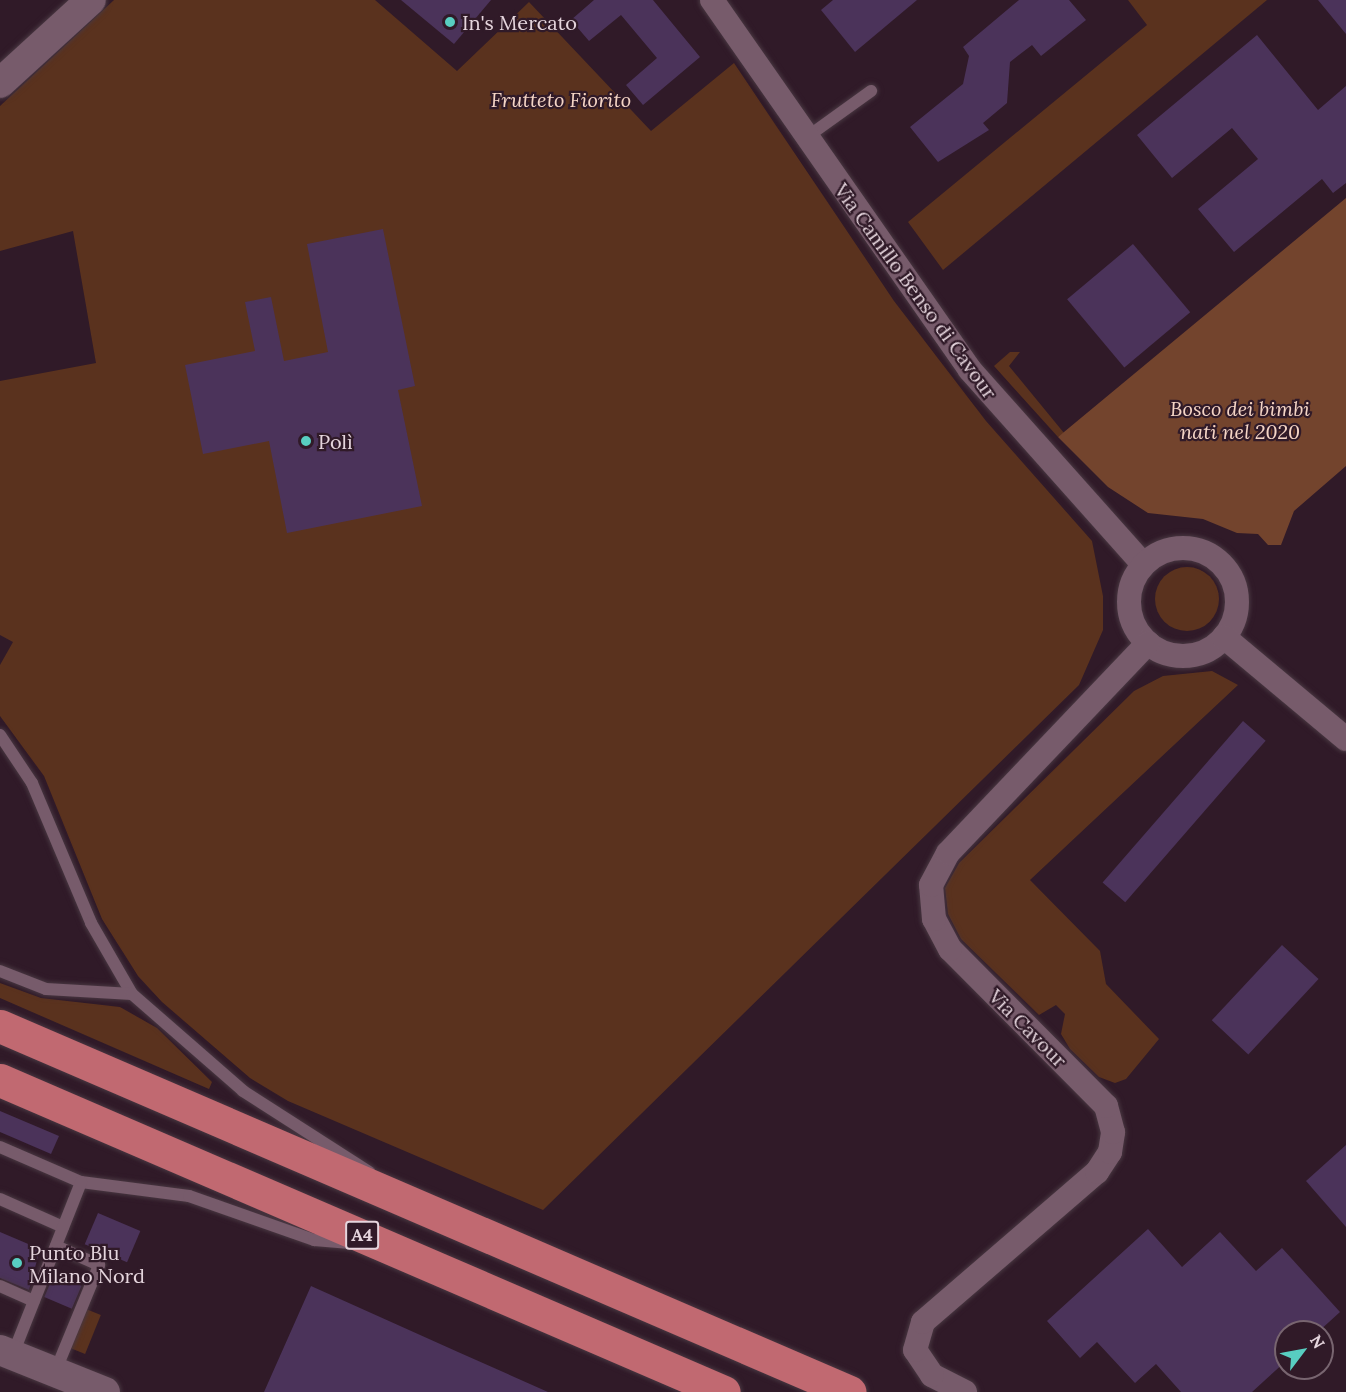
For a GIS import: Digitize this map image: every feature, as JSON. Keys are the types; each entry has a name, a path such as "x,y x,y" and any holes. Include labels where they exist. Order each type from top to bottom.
{"highway":[{"path":"0,1026 390,1190 850,1392"},
{"name":"A4","path":"0,1080 724,1392"}],"street":[{"path":"0,83 91,0"},
{"name":"Via Camillo Benso di Cavour","path":"712,0 977,379 1143,564"},
{"path":"1176,548 1200,550 1221,563 1234,584 1237,607 1224,638 1193,655 1169,654 1148,643 1129,611 1131,586 1143,564 1176,548"},
{"path":"1224,638 1346,739"},
{"name":"Via Cavour","path":"965,1392 932,1375 915,1350 923,1322 1097,1172 1110,1152 1113,1132 1106,1106 950,949 934,919 931,885 948,854 1148,643"},
{"path":"6,1353 105,1392"}],"lane":[{"path":"807,137 871,91"},
{"path":"0,735 32,783 94,931 132,994 243,1091 341,1150 390,1190"},
{"path":"0,971 46,989 132,994"},
{"path":"0,1147 81,1182 129,1186 227,1206 314,1240 387,1245"},
{"path":"6,1353 34,1301 81,1182"},
{"path":"0,1199 63,1227"},
{"path":"55,1372 99,1264 56,1246"},
{"path":"0,1286 34,1301"}],"green space":[{"name":"Frutteto Fiorito","path":"114,0 375,0 457,71 529,2 651,131 734,63 894,301 986,421 1092,541 1103,596 1103,630 1079,685 543,1210 288,1101 250,1078 162,1002 138,976 102,919 44,776 0,716 0,665 13,642 0,635 0,381 96,363 73,231 0,251 0,106"},
{"path":"1128,0 1267,0 943,270 908,222 1147,25"},
{"name":"Bosco dei bimbi nati nel 2020","path":"1346,198 1346,466 1294,511 1281,545 1268,545 1258,534 1237,533 1203,519 1148,513 1108,487 1058,437"},
{"path":"1010,352 1020,352 1009,366 1064,433 1058,437 994,366"},
{"path":"1187,567 1199,569 1210,576 1217,587 1219,599 1217,611 1210,622 1199,629 1187,631 1175,629 1164,622 1157,611 1155,599 1157,587 1164,576 1175,569"},
{"path":"1212,671 1238,685 1030,880 1100,951 1106,984 1159,1039 1126,1079 1115,1083 1099,1077 1070,1049 1061,1034 1065,1014 1056,1005 1039,1015 961,939 948,914 945,888 959,863 1134,691 1163,676"},
{"path":"0,983 41,998 120,1007 157,1028 212,1082 209,1089 0,998"},
{"path":"86,1309 101,1315 85,1354 70,1348"}],"building":[{"name":"In's Mercato","path":"401,0 491,0 454,44"},
{"path":"594,0 653,0 700,57 643,105 626,85 657,58 621,15 589,41 571,20"},
{"path":"833,0 917,0 855,52 821,10"},
{"path":"1019,0 1069,0 1086,20 1041,56 1032,45 1010,62 1007,103 983,123 989,130 938,162 910,127 963,84 969,56 963,47"},
{"path":"1318,0 1346,0 1346,34"},
{"path":"1257,35 1318,110 1346,86 1346,183 1333,193 1322,179 1234,252 1198,209 1258,159 1232,128 1172,178 1137,135"},
{"path":"383,229 415,386 398,390 422,506 287,533 269,441 203,454 185,365 255,351 245,302 271,297 284,361 328,352 307,244"},
{"path":"1133,244 1190,312 1124,367 1067,299"},
{"path":"1243,721 1266,741 1125,902 1103,883"},
{"path":"1282,945 1319,979 1248,1054 1212,1020"},
{"path":"0,1111 59,1136 51,1154 0,1132"},
{"path":"1346,1145 1346,1227 1306,1181"},
{"path":"98,1213 140,1231 127,1262 85,1244"},
{"path":"1148,1229 1182,1267 1220,1232 1256,1271 1282,1248 1340,1312 1331,1320 1274,1320 1274,1372 1252,1392 1181,1392 1156,1364 1135,1383 1097,1342 1080,1358 1047,1321"},
{"name":"Punto Blu Milano Nord","path":"0,1232 40,1249 29,1290 0,1278"},
{"path":"54,1274 82,1286 72,1309 44,1297"},
{"path":"311,1286 458,1352 548,1392 264,1392"}],"place":[{"name":"In's Mercato","path":"450,22"},
{"name":"Polì","path":"306,441"},
{"name":"Punto Blu Milano Nord","path":"17,1263"}]}
